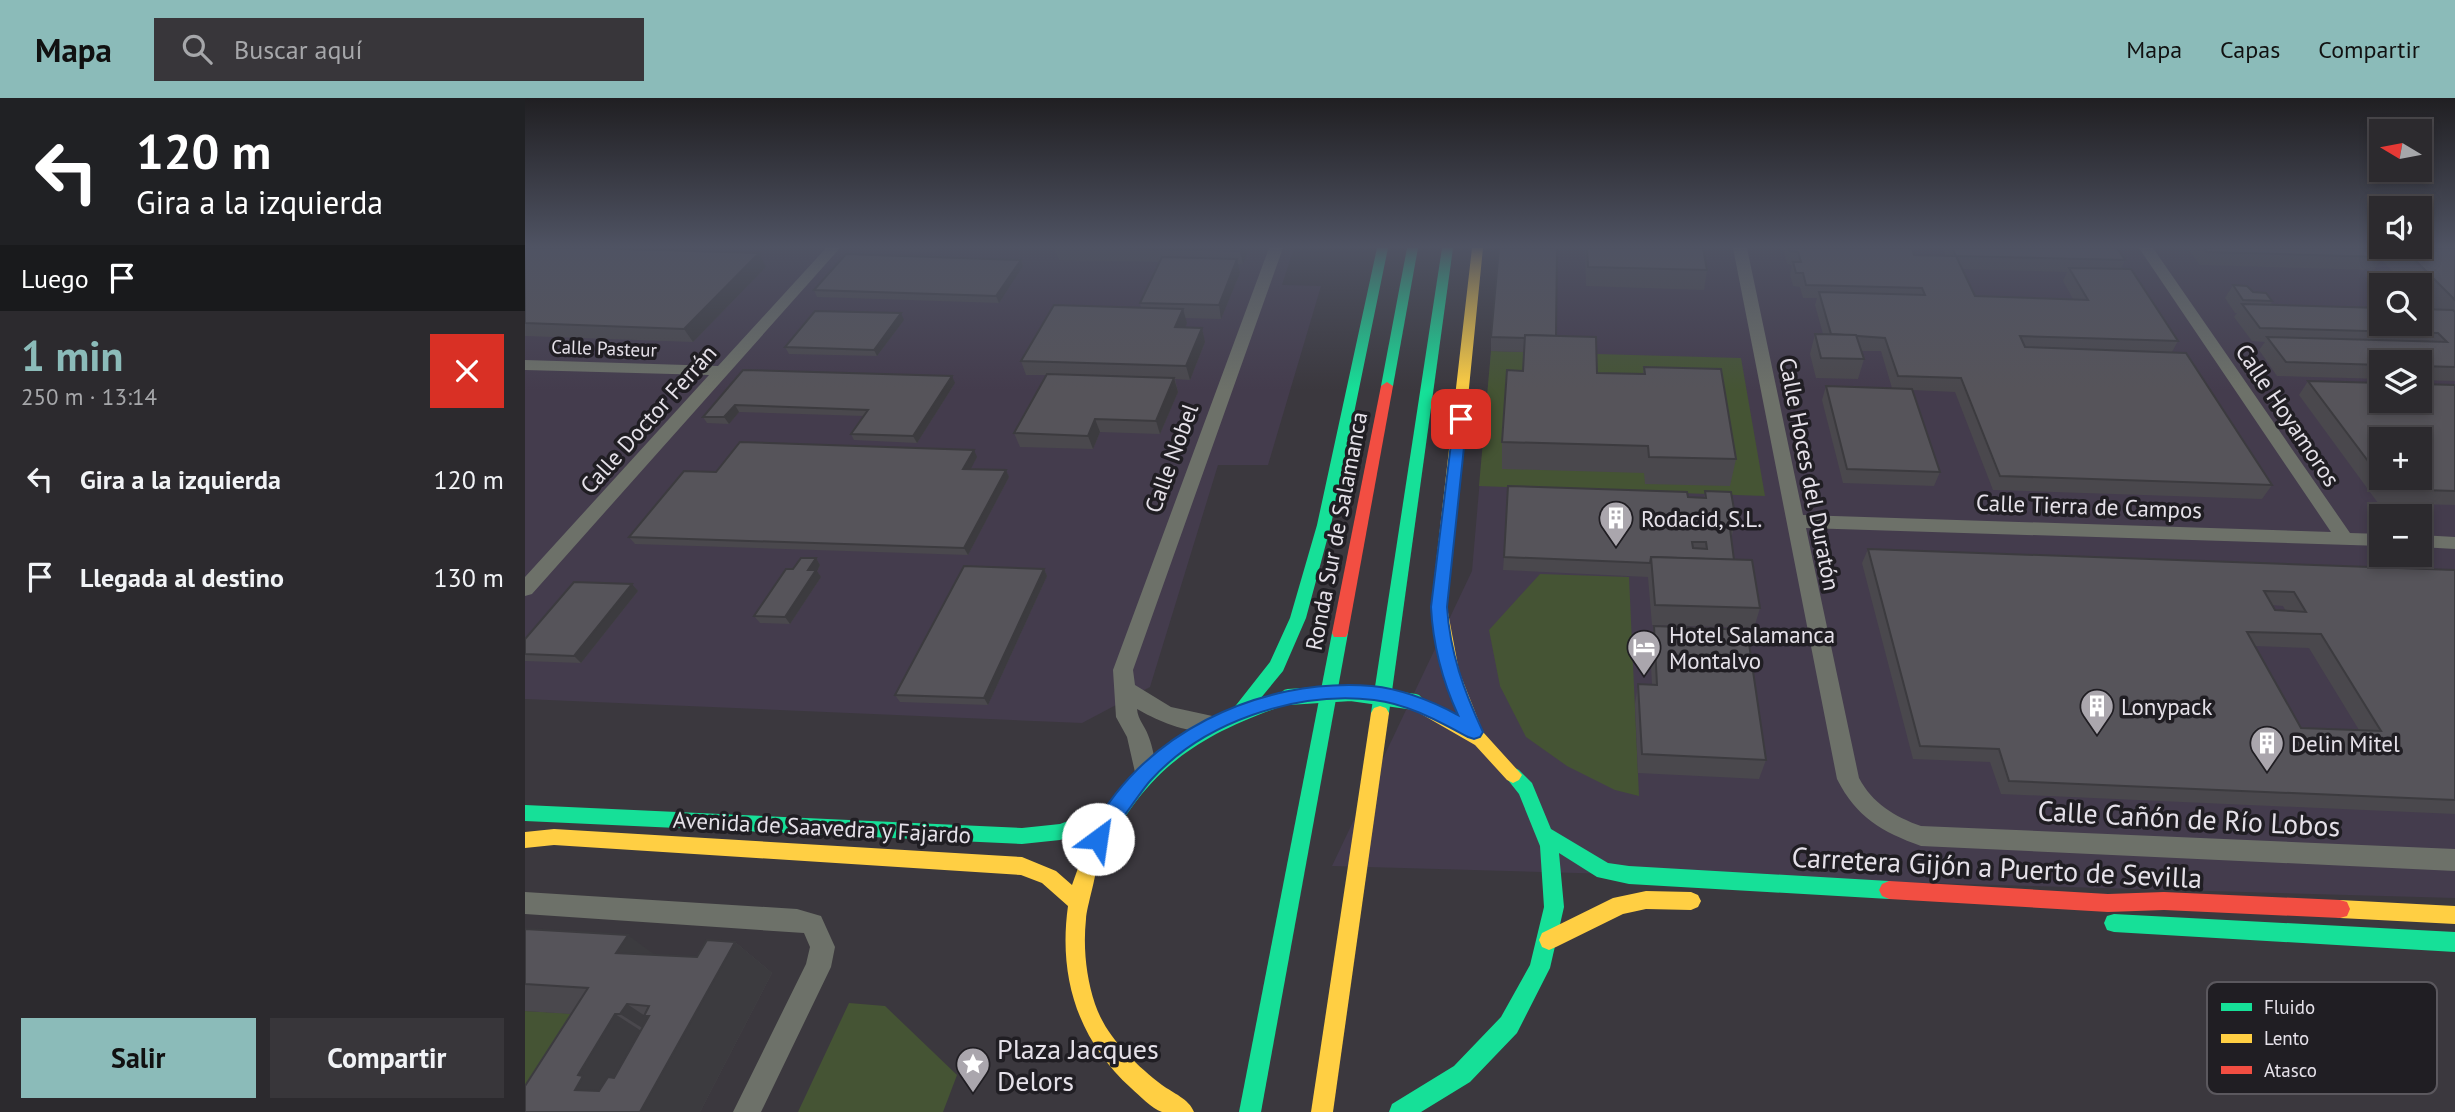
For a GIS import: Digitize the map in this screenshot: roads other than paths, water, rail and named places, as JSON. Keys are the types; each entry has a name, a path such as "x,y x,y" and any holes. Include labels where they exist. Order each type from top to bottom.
{"highway":[{"path":"1241,711 1277,666 1299,618 1324,524 1373,295"},
{"name":"Ronda Sur de Salamanca","path":"1250,1112 1404,295"},
{"path":"1322,1112 1441,295"},
{"path":"1473,295 1439,607 1441,634 1453,683 1474,732"},
{"path":"1159,1112 1151,1093 1094,1025 1079,985 1074,936 1077,902 1085,870 1098,839 1114,812 1145,774 1182,743 1241,711 1288,696 1322,692 1375,693 1415,702 1441,712 1474,732 1511,766 1535,803 1548,835 1555,882 1555,905 1549,940 1535,981 1504,1031 1468,1069 1420,1106 1400,1112"},
{"name":"Avenida de Saavedra y Fajardo","path":"525,813 1022,836 1060,832 1114,812"},
{"name":"Carretera Gijón a Puerto de Sevilla","path":"1548,835 1604,871 1629,875 2108,903 2164,901 2455,915"},
{"name":"Avenida de Saavedra y Fajardo","path":"525,840 554,837 1022,866 1049,877 1077,902"},
{"path":"1549,940 1591,917 1631,902 1704,902"},
{"name":"Carretera Gijón a Puerto de Sevilla","path":"2100,922 2455,942"},
{"path":"1151,1093 1183,1112"}],"street":[{"name":"Calle Doctor Ferrán","path":"525,589 791,295"},
{"name":"Calle Nobel","path":"1145,774 1138,736 1126,717 1123,670 1259,295"},
{"name":"Calle Hoces del Duratón","path":"1749,295 1848,779 1864,806 1877,817 1921,836"},
{"name":"Calle Hoyamoros","path":"2178,295 2345,539"},
{"name":"Calle Pasteur","path":"525,365 723,371"},
{"name":"Calle Tierra de Campos","path":"1795,521 2369,540"},
{"path":"2432,542 2455,543"},
{"path":"1123,688 1151,710 1181,720 1213,724"},
{"name":"Calle Cañón de Río Lobos","path":"1921,836 2455,860"},
{"path":"525,903 797,920 812,924 823,947 818,967 747,1112"}],"place":[{"name":"Rodacid, S.L.","path":"1616,548"},
{"name":"Hotel Salamanca Montalvo","path":"1644,677"},
{"name":"Lonypack","path":"2097,736"},
{"name":"Delin Mitel","path":"2267,773"},
{"name":"Plaza Jacques Delors","path":"973,1094"}]}
